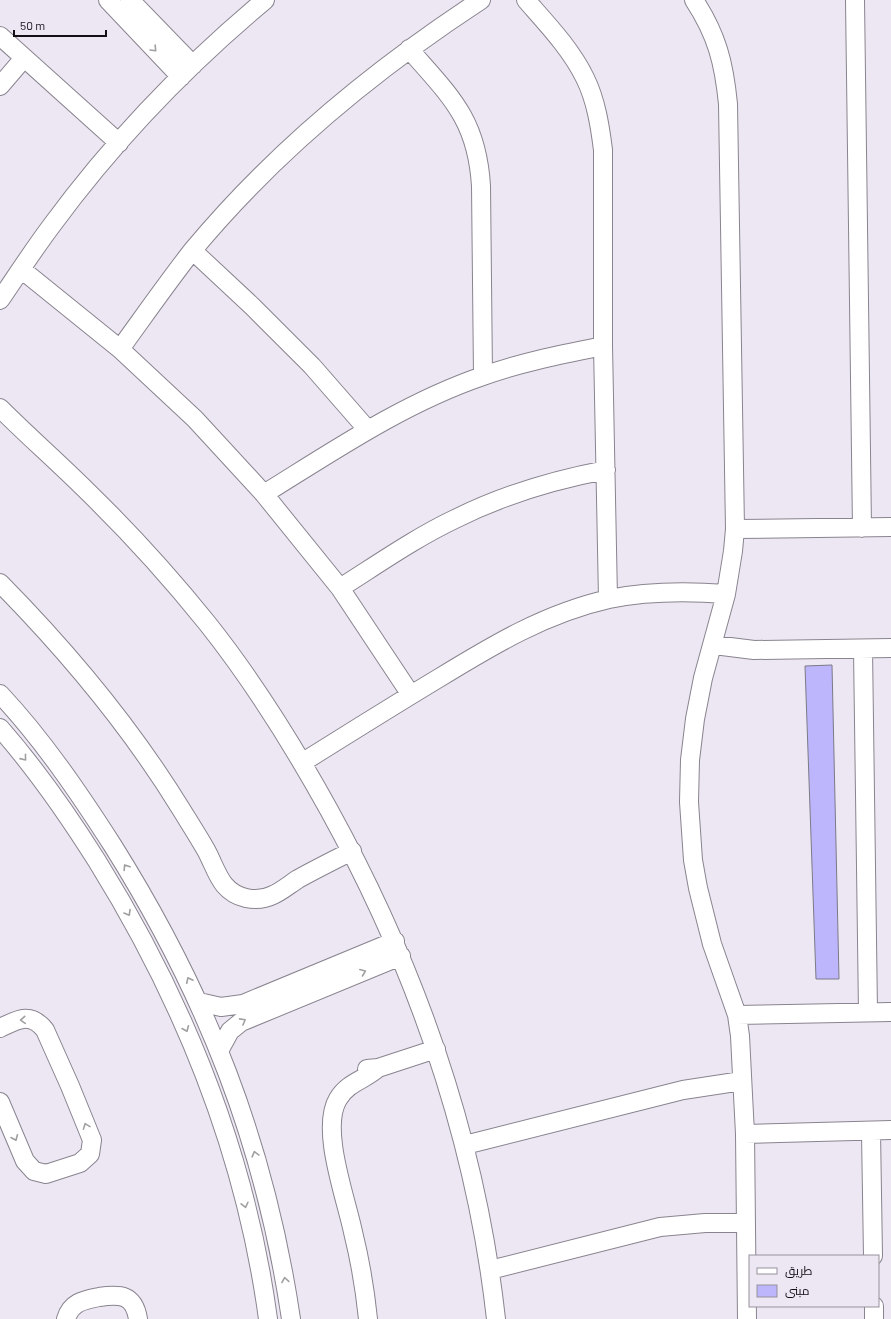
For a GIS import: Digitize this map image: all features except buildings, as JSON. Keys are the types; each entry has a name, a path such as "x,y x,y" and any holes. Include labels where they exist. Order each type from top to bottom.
{"street":[{"path":"108,0 187,71"},
{"path":"130,0 187,71"},
{"path":"120,349 193,251 232,206 311,128 362,84 409,49 481,0"},
{"path":"526,0 562,41 586,78 599,120 602,150 608,599"},
{"path":"694,0 712,29 718,44 726,76 728,104 735,530 726,594 714,645 703,678 694,726 690,760 690,832 704,916 737,1015 740,1036 746,1134 745,1223 747,1319"},
{"path":"855,0 862,528"},
{"path":"0,300 51,225 119,143 187,71 262,1"},
{"path":"0,36 119,143"},
{"path":"409,49 459,108 469,126 476,145 480,165 481,186 483,376"},
{"path":"0,86 24,58"},
{"path":"193,251 253,307 312,366 367,429"},
{"path":"21,269 120,349 195,419 264,494 340,588 411,695"},
{"path":"264,494 367,429 418,403 483,376 542,358 604,346"},
{"path":"0,408 21,430 87,491 150,555 207,624 261,696 303,762 352,851 398,949 436,1050 465,1145 490,1270 496,1319"},
{"path":"0,418 21,430"},
{"path":"340,588 427,534 483,506 543,484 606,470"},
{"path":"735,530 891,527"},
{"path":"0,583 38,622 85,676 129,732 170,790 206,851 220,881 232,892 248,898 265,898 352,851"},
{"path":"303,762 500,641 534,624 571,610 608,599 664,592 726,594"},
{"path":"714,645 754,650 891,648"},
{"path":"863,649 868,1012"},
{"path":"0,694 42,743 75,788 106,835 161,925 199,1002 219,1051 252,1144 270,1210 291,1319"},
{"path":"0,728 59,805 112,886 137,929 182,1019 201,1065 223,1126 241,1187 256,1250 268,1319"},
{"path":"199,1002 221,1007 236,1006 301,988 398,949"},
{"path":"219,1051 230,1031 241,1022 301,988"},
{"path":"737,1015 891,1012"},
{"path":"0,1028 19,1019 26,1018 40,1024 45,1030 92,1140 90,1154 80,1163 46,1174 34,1171 25,1161 1,1107"},
{"path":"368,1319 354,1234 334,1152 331,1124 337,1100 347,1087 378,1068 436,1050"},
{"path":"465,1145 683,1090 742,1081"},
{"path":"746,1134 871,1132 891,1130"},
{"path":"871,1132 873,1255"},
{"path":"490,1270 660,1227 705,1223 745,1223"},
{"path":"66,1319 68,1311 79,1302 116,1295 130,1300 135,1306 138,1319"},
{"path":"874,1307 874,1319"}]}
